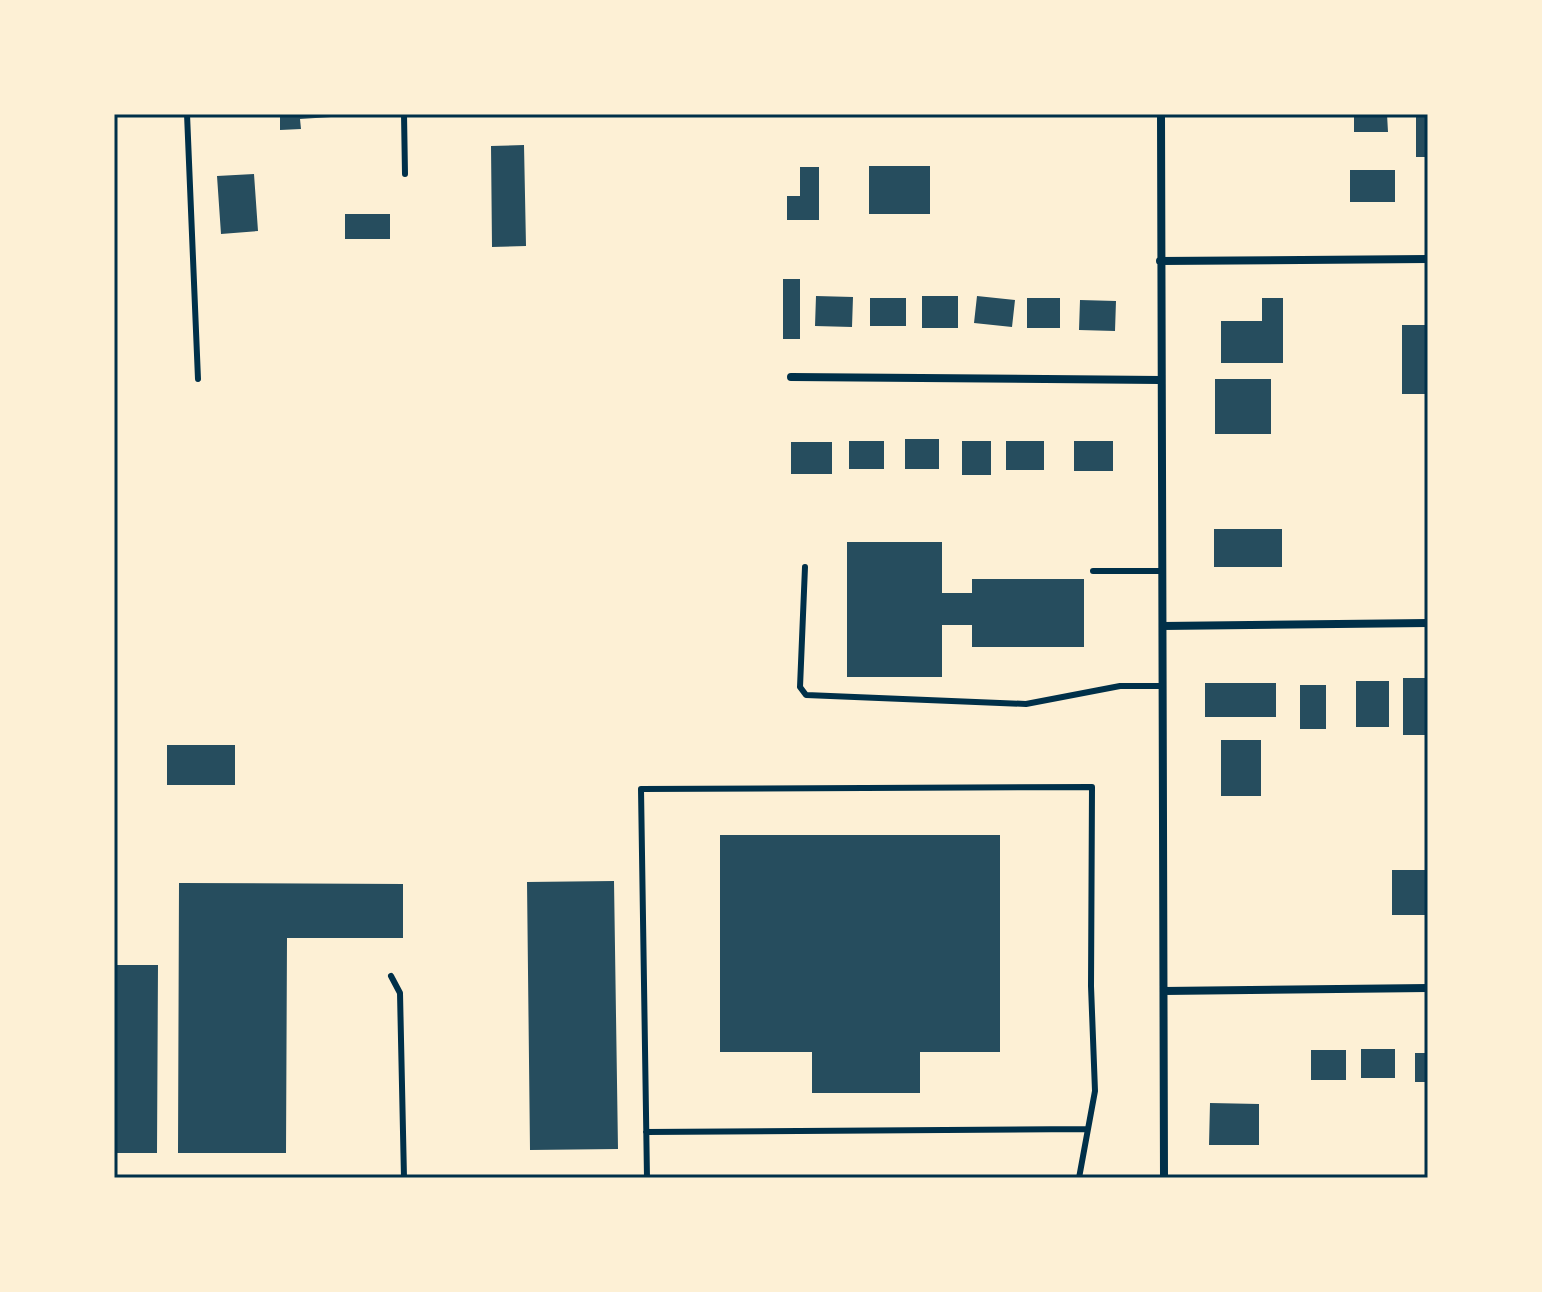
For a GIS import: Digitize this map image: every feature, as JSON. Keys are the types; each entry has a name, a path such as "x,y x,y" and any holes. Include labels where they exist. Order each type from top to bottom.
{"street":[{"path":"1161,114 1164,1178"},
{"path":"1160,261 1428,259"},
{"path":"791,377 1160,380"},
{"path":"1163,626 1428,623"},
{"path":"1164,991 1428,988"}],"lane":[{"path":"187,114 198,379"},
{"path":"404,114 405,174"},
{"path":"805,567 800,687 806,695 815,698 1026,704 1120,686 1163,686"},
{"path":"1093,571 1162,571"},
{"path":"647,1178 641,789 1092,787 1091,986 1095,1091 1079,1178"},
{"path":"391,976 400,993 404,1178"},
{"path":"646,1132 1087,1129"}],"building":[{"path":"280,114 330,114 331,117 300,119 301,129 280,130"},
{"path":"1354,114 1387,114 1388,132 1354,132"},
{"path":"1416,114 1428,114 1428,157 1416,157"},
{"path":"524,145 526,246 492,247 491,146"},
{"path":"869,166 930,166 930,214 869,214"},
{"path":"800,167 819,167 819,220 787,220 787,196 800,196"},
{"path":"1350,170 1395,170 1395,202 1350,202"},
{"path":"254,174 258,231 221,234 217,176"},
{"path":"345,214 390,214 390,239 345,239"},
{"path":"783,279 800,279 800,339 783,339"},
{"path":"816,296 853,297 852,327 815,326"},
{"path":"922,296 958,296 958,328 922,328"},
{"path":"977,296 1015,300 1012,327 974,323"},
{"path":"870,298 906,298 906,326 870,326"},
{"path":"1027,298 1060,298 1060,328 1027,328"},
{"path":"1262,298 1283,298 1283,363 1221,363 1221,321 1262,321"},
{"path":"1080,300 1116,301 1115,331 1079,330"},
{"path":"1402,325 1428,325 1428,394 1402,394"},
{"path":"1215,379 1271,379 1271,434 1215,434"},
{"path":"905,439 939,439 939,469 905,469"},
{"path":"849,441 884,441 884,469 849,469"},
{"path":"962,441 991,441 991,475 962,475"},
{"path":"1006,441 1044,441 1044,470 1006,470"},
{"path":"1074,441 1113,441 1113,471 1074,471"},
{"path":"791,442 832,442 832,474 791,474"},
{"path":"1214,529 1282,529 1282,567 1214,567"},
{"path":"847,542 942,542 942,593 972,593 972,579 1084,579 1084,647 972,647 972,625 942,625 942,677 847,677"},
{"path":"1403,678 1428,678 1428,735 1403,735"},
{"path":"1356,681 1389,681 1389,727 1356,727"},
{"path":"1205,683 1276,683 1276,717 1205,717"},
{"path":"1300,685 1326,685 1326,729 1300,729"},
{"path":"1221,740 1261,740 1261,796 1221,796"},
{"path":"167,745 235,745 235,785 167,785"},
{"path":"720,835 1000,835 1000,1052 920,1052 920,1093 812,1093 812,1052 720,1052"},
{"path":"1392,870 1428,870 1428,915 1392,915"},
{"path":"614,881 618,1149 530,1150 527,882"},
{"path":"179,883 403,884 403,938 287,938 286,1153 178,1153"},
{"path":"114,965 158,965 157,1153 114,1153"},
{"path":"1361,1049 1395,1049 1395,1078 1361,1078"},
{"path":"1311,1050 1346,1050 1346,1080 1311,1080"},
{"path":"1415,1053 1428,1053 1428,1082 1415,1082"},
{"path":"1210,1103 1259,1104 1259,1145 1209,1145"}]}
